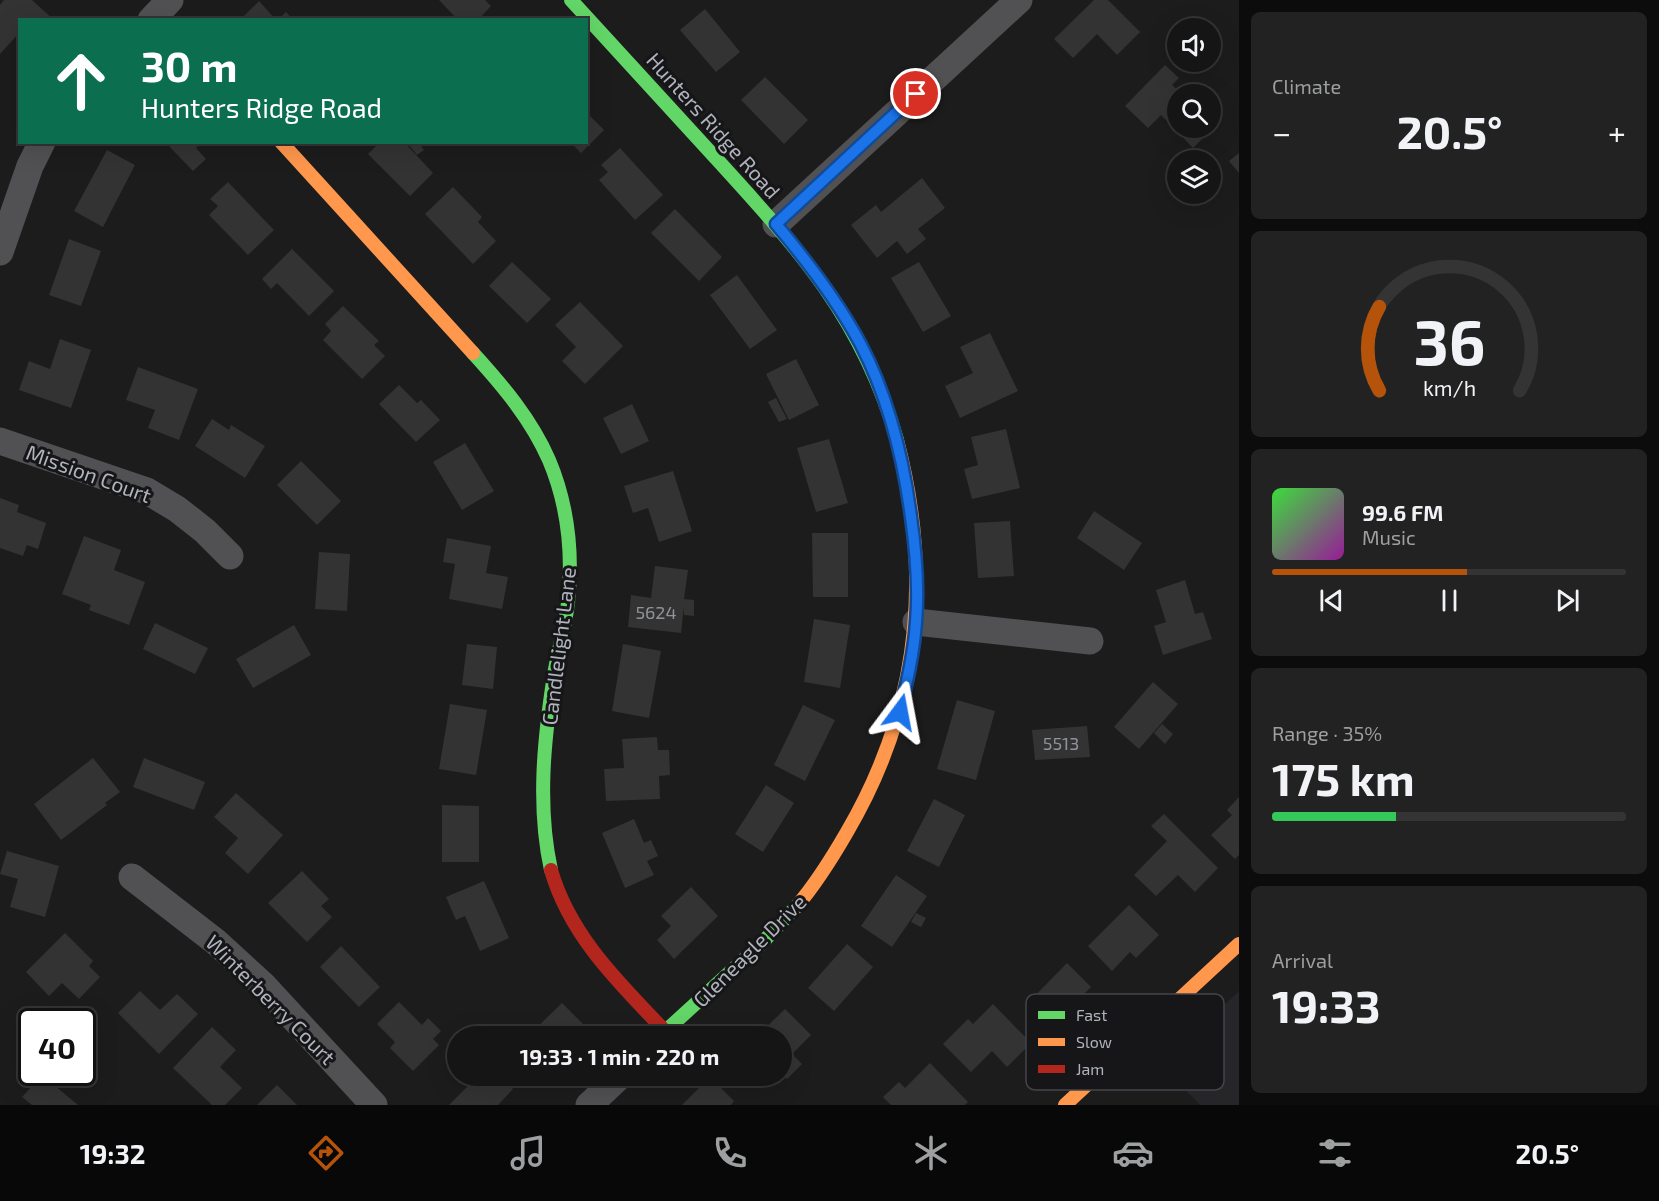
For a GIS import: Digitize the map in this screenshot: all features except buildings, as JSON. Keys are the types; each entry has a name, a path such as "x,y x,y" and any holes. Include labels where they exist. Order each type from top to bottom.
{"street":[{"name":"Hunters Ridge Road","path":"571,0 587,18"},
{"path":"776,224 1019,0"},
{"name":"Hunters Ridge Road","path":"588,19 776,224 806,260 837,304 860,343 879,383 894,425 904,468 915,548 916,622"},
{"path":"0,252 30,166 41,144"},
{"name":"Candlelight Lane","path":"283,144 503,386 539,436 557,477 567,525 570,563 568,601 554,677 544,760 544,829 550,870 558,894 578,932 597,958 655,1026"},
{"name":"Mission Court","path":"0,441 147,491 177,509 230,556"},
{"path":"916,622 1090,641"},
{"name":"Gleneagle Drive","path":"671,1026 742,963 783,921 815,882 843,840 865,802 900,712 911,665 916,622"},
{"name":"Winterberry Court","path":"132,877 216,942 263,985 374,1105"},
{"path":"1185,994 1239,944"},
{"path":"589,1105 609,1086"},
{"path":"1065,1105 1081,1090"}],"shaded area":[{"path":"1239,991 1239,1105 1200,1105 1186,1090 1224,1090 1224,1005"}],"traffic: fast":[{"path":"571,0 587,18"},
{"path":"588,19 771,220 823,285 865,357 883,396 897,440"},
{"path":"473,353 516,404 542,445 561,495 568,530 570,567 568,603 550,699 545,748 544,822 551,870"},
{"path":"671,1026 762,943 796,907"}],"traffic: slow":[{"path":"283,144 473,353"},
{"path":"796,907 830,861 871,785 890,738 904,690 912,641 916,592 915,542 908,491 897,440"},
{"path":"1185,994 1239,944"},
{"path":"1065,1105 1081,1090"}],"traffic: jam":[{"path":"551,870 559,894 583,937 630,995 660,1026"}],"route":[{"path":"900,712 911,665 917,592 915,548 907,488 894,425 879,383 860,343 837,304 806,260 776,224 916,94"}]}
